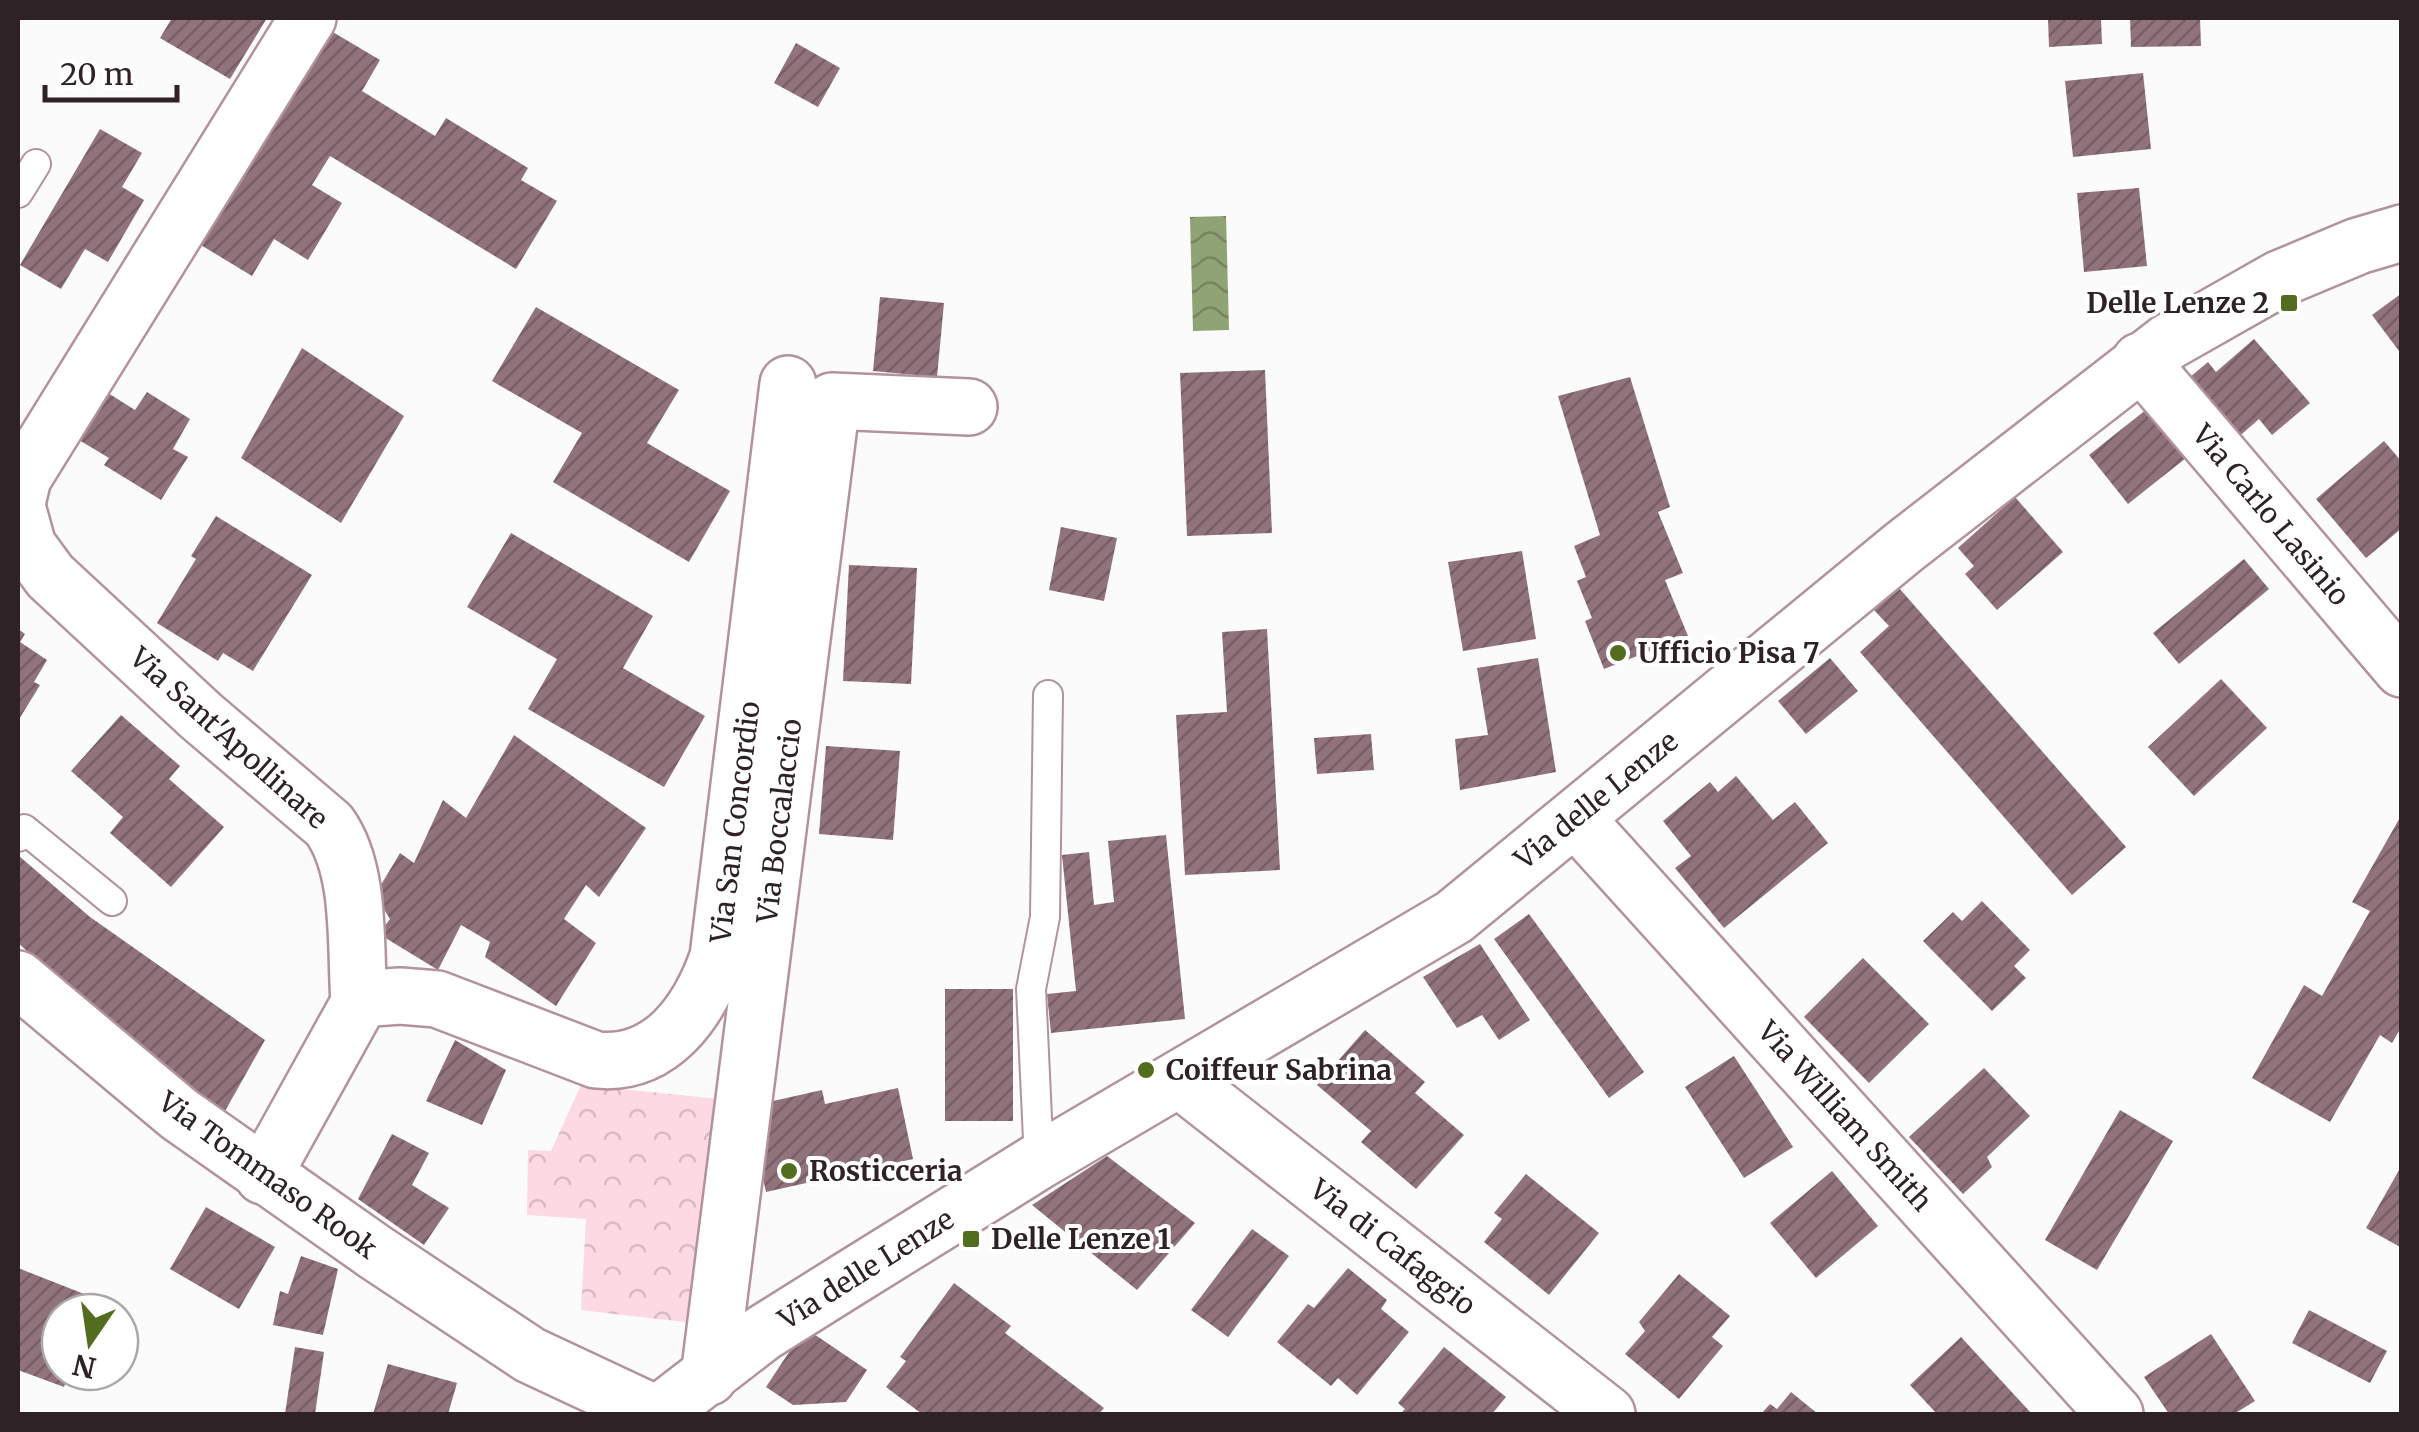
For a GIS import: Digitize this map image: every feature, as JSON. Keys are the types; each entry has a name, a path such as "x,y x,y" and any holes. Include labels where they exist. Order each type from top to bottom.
{"street":[{"path":"18,499 24,478 308,18"},
{"name":"Via delle Lenze","path":"657,1414 762,1334 1039,1161 1454,917 1904,548 2140,361 2221,310 2279,280 2358,246 2402,233"},
{"name":"Via Carlo Lasinio","path":"2140,361 2402,669"},
{"name":"Via San Concordio","path":"359,1003 400,996 437,999 596,1060 615,1062 652,1050 687,1019 703,994 718,957 788,384"},
{"name":"Via Boccalaccio","path":"709,1377 832,402 969,406"},
{"name":"Via Sant'Apollinare","path":"18,510 28,546 50,576 200,716 329,825 341,842 350,870 359,1003"},
{"name":"Via William Smith","path":"1574,818 2115,1414"},
{"name":"Via Tommaso Rook","path":"18,979 180,1114 263,1176 530,1354 657,1414"},
{"path":"263,1176 359,1003"},
{"name":"Via di Cafaggio","path":"1179,1080 1607,1414"}],"lane":[{"path":"18,194 36,164"},
{"path":"1039,1161 1030,989 1045,917 1048,695"},
{"path":"18,837 24,829 112,901"}],"green space":[{"path":"581,1085 720,1099 692,1323 581,1310 586,1219 527,1215 528,1150 551,1151"}],"water":[{"path":"1226,216 1229,330 1193,331 1190,217"}],"building":[{"path":"172,18 267,18 230,79 160,38"},
{"path":"2048,18 2101,18 2102,44 2049,47"},
{"path":"2130,18 2200,18 2201,46 2131,47"},
{"path":"321,25 380,60 362,91 435,136 446,118 528,168 521,180 557,201 516,269 330,156 312,185 342,203 308,260 274,239 252,276 191,239"},
{"path":"796,43 840,68 818,107 774,83"},
{"path":"2143,73 2151,149 2073,157 2065,81"},
{"path":"100,129 142,153 122,187 144,200 108,262 85,249 61,289 20,265"},
{"path":"2139,188 2147,266 2084,272 2077,193"},
{"path":"2402,293 2402,355 2372,315"},
{"path":"880,297 944,303 937,377 873,371"},
{"path":"536,307 679,390 647,443 730,491 689,562 553,482 582,433 492,381"},
{"path":"2254,339 2310,403 2272,435 2259,419 2227,447 2177,388 2208,362 2216,372"},
{"path":"302,348 404,416 341,523 241,458"},
{"path":"1265,370 1272,533 1187,536 1180,373"},
{"path":"1630,377 1670,507 1658,512 1683,573 1665,580 1688,636 1604,669 1585,621 1592,618 1577,581 1586,577 1574,546 1600,535 1558,396"},
{"path":"147,392 190,419 173,449 188,457 161,500 104,465 109,458 79,440 108,393 135,410"},
{"path":"2152,405 2191,454 2128,504 2089,455"},
{"path":"2384,441 2402,462 2402,528 2366,558 2316,499"},
{"path":"2015,497 2063,552 1997,610 1965,574 1974,566 1958,548"},
{"path":"216,516 312,575 253,671 223,653 218,661 157,623 196,559 191,556"},
{"path":"1061,527 1117,538 1104,601 1049,590"},
{"path":"511,533 653,616 623,668 705,716 664,787 528,709 557,659 467,607"},
{"path":"1522,551 1536,639 1463,651 1448,562"},
{"path":"2244,559 2269,589 2179,664 2153,633"},
{"path":"849,565 917,568 911,684 843,681"},
{"path":"1899,588 2126,847 2072,895 1860,652 1889,626 1874,610"},
{"path":"18,629 25,634 20,642 47,660 34,682 40,685 18,721"},
{"path":"1267,629 1280,870 1185,875 1176,715 1227,712 1222,632"},
{"path":"1538,658 1556,772 1460,790 1455,739 1488,735 1477,668"},
{"path":"1830,658 1858,691 1806,734 1778,701"},
{"path":"2221,679 2267,728 2194,796 2148,747"},
{"path":"121,715 180,766 169,779 224,827 171,887 110,833 123,817 71,771"},
{"path":"1371,734 1374,770 1317,774 1314,738"},
{"path":"514,735 646,828 599,897 586,885 564,919 596,943 556,1006 485,957 490,942 461,925 438,970 379,934 390,919 375,895 400,853 414,863 443,800 466,818"},
{"path":"826,746 900,751 893,840 819,834"},
{"path":"1736,776 1773,820 1795,802 1828,843 1724,928 1675,868 1691,856 1663,821 1710,782 1718,792"},
{"path":"2402,814 2402,1026 2392,1043 2380,1035 2330,1122 2252,1078 2304,985 2322,996 2370,911 2352,902"},
{"path":"1166,835 1185,1019 1051,1033 1047,994 1076,991 1062,855 1089,852 1094,905 1114,902 1108,841"},
{"path":"19,856 90,917 265,1040 225,1111 141,1051 18,943"},
{"path":"1982,901 2030,950 2014,966 2026,978 1992,1011 1923,941 1953,912 1962,921"},
{"path":"1529,914 1644,1072 1609,1098 1494,939"},
{"path":"1480,944 1530,1020 1499,1040 1482,1015 1457,1028 1423,977"},
{"path":"1863,958 1929,1024 1869,1083 1804,1017"},
{"path":"945,989 1013,989 1013,1121 945,1121"},
{"path":"1365,1030 1425,1082 1415,1093 1464,1135 1416,1189 1361,1142 1371,1131 1317,1085"},
{"path":"455,1040 506,1070 482,1125 426,1101"},
{"path":"1734,1056 1793,1147 1744,1178 1685,1087"},
{"path":"1984,1068 2030,1116 1987,1157 1992,1167 1963,1194 1909,1137"},
{"path":"898,1088 913,1159 766,1192 747,1107 822,1090 825,1104"},
{"path":"2120,1110 2173,1141 2097,1270 2045,1240"},
{"path":"392,1134 429,1153 412,1185 449,1208 424,1245 358,1199"},
{"path":"1107,1156 1195,1223 1137,1290 1032,1205"},
{"path":"2402,1165 2402,1248 2366,1228"},
{"path":"1832,1171 1878,1226 1816,1278 1770,1223"},
{"path":"1526,1174 1599,1233 1549,1295 1484,1242 1502,1219 1494,1213"},
{"path":"206,1207 275,1247 239,1309 170,1269"},
{"path":"1252,1229 1289,1256 1228,1337 1191,1310"},
{"path":"301,1256 338,1269 323,1335 273,1325 280,1291 288,1294"},
{"path":"18,1268 79,1292 40,1292 40,1378 18,1370"},
{"path":"1348,1268 1387,1300 1381,1309 1409,1332 1357,1395 1338,1378 1331,1386 1277,1342 1308,1304 1314,1308"},
{"path":"1679,1274 1730,1316 1712,1337 1723,1346 1679,1399 1625,1354 1645,1331 1639,1322"},
{"path":"954,1283 1011,1326 1005,1333 1104,1408 1099,1414 922,1414 886,1387 906,1361 900,1357"},
{"path":"2309,1310 2387,1351 2370,1383 2292,1343"},
{"path":"805,1328 867,1370 846,1402 793,1405 766,1387"},
{"path":"2211,1334 2255,1401 2234,1414 2169,1414 2144,1377"},
{"path":"1961,1337 2032,1414 1937,1414 1910,1385"},
{"path":"295,1347 324,1352 315,1414 285,1414"},
{"path":"1444,1347 1506,1397 1492,1414 1400,1414 1405,1409 1398,1403"},
{"path":"388,1364 457,1383 448,1414 373,1414"},
{"path":"1791,1392 1818,1414 1761,1414 1770,1404 1777,1409"}],"place":[{"name":"Delle Lenze 2","path":"2289,303"},
{"name":"Ufficio Pisa 7","path":"1618,653"},
{"name":"Coiffeur Sabrina","path":"1146,1070"},
{"name":"Rosticceria","path":"789,1171"},
{"name":"Delle Lenze 1","path":"971,1239"}]}
